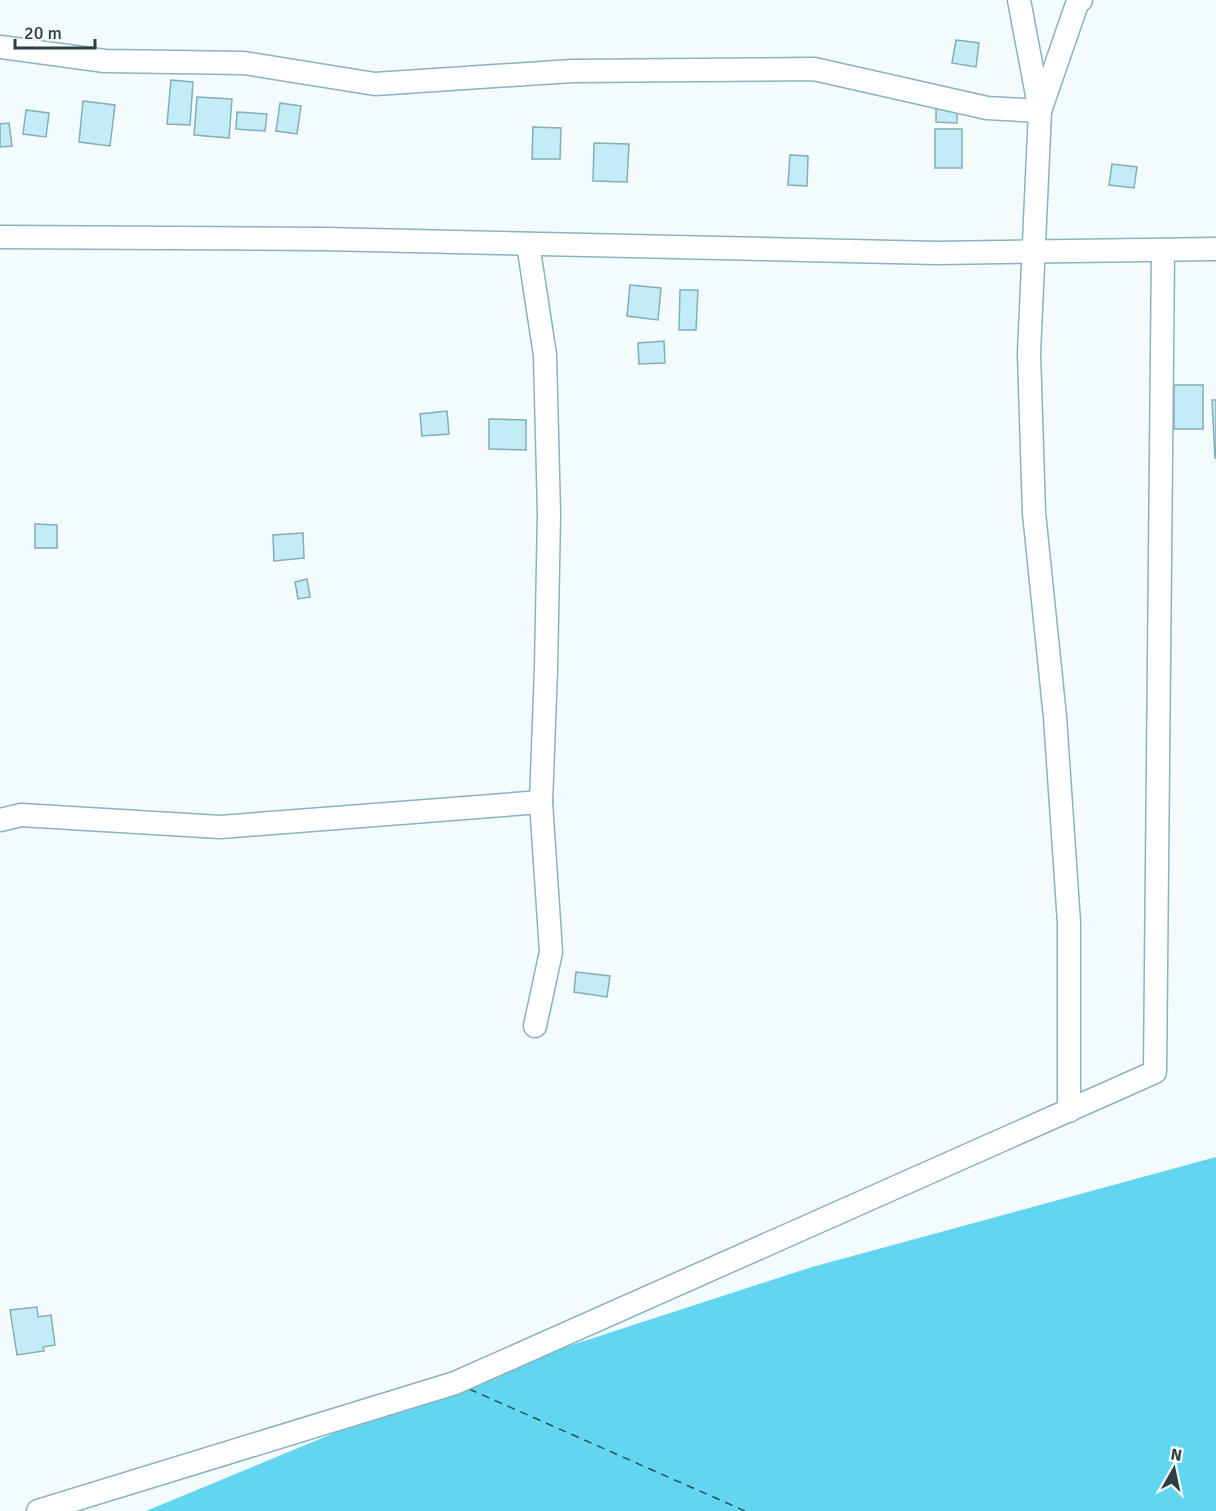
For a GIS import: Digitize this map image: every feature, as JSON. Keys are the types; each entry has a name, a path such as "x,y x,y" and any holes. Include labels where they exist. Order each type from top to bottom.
{"street":[{"path":"1019,0 1040,111 1029,353 1034,513 1054,717 1069,923 1069,1111"},
{"path":"1040,111 1078,1 1081,0"},
{"path":"0,47 105,61 244,63 375,84 572,71 814,69 987,108 1040,111"},
{"path":"0,237 324,239 925,252 1216,249"},
{"path":"528,244 545,355 549,514 541,802 550,952 535,1026"},
{"path":"38,1511 455,1383 1156,1071 1163,250"},
{"path":"0,820 21,815 220,827 541,802"}],"water":[{"path":"1216,1157 1216,1511 146,1511 455,1383 812,1267"}],"building":[{"path":"956,40 979,43 976,67 952,63"},
{"path":"171,80 193,82 190,125 167,124"},
{"path":"197,97 232,99 229,138 194,135"},
{"path":"83,101 115,105 110,146 79,142"},
{"path":"280,103 301,106 297,134 276,131"},
{"path":"936,109 957,110 957,123 936,122"},
{"path":"26,110 49,113 46,137 23,134"},
{"path":"237,112 267,114 265,131 236,129"},
{"path":"9,123 12,146 0,147 0,124"},
{"path":"533,127 561,128 560,159 532,159"},
{"path":"935,129 962,129 962,168 935,168"},
{"path":"594,143 629,144 627,182 593,181"},
{"path":"790,155 808,156 807,186 788,185"},
{"path":"1112,164 1137,167 1134,188 1109,185"},
{"path":"630,285 661,288 658,320 627,316"},
{"path":"680,290 698,290 696,330 679,330"},
{"path":"664,341 665,363 639,364 638,343"},
{"path":"1174,385 1203,385 1203,429 1174,429"},
{"path":"1212,400 1216,400 1216,458 1215,458"},
{"path":"447,411 449,434 422,436 420,414"},
{"path":"489,419 526,420 526,450 489,449"},
{"path":"35,524 57,525 57,548 35,548"},
{"path":"303,533 304,558 274,561 273,535"},
{"path":"307,579 310,597 298,599 295,582"},
{"path":"576,972 610,976 607,997 574,992"},
{"path":"37,1307 38,1317 51,1315 55,1345 43,1347 44,1351 17,1355 10,1310"}],"ferry route":[{"path":"469,1389 745,1511"}]}
